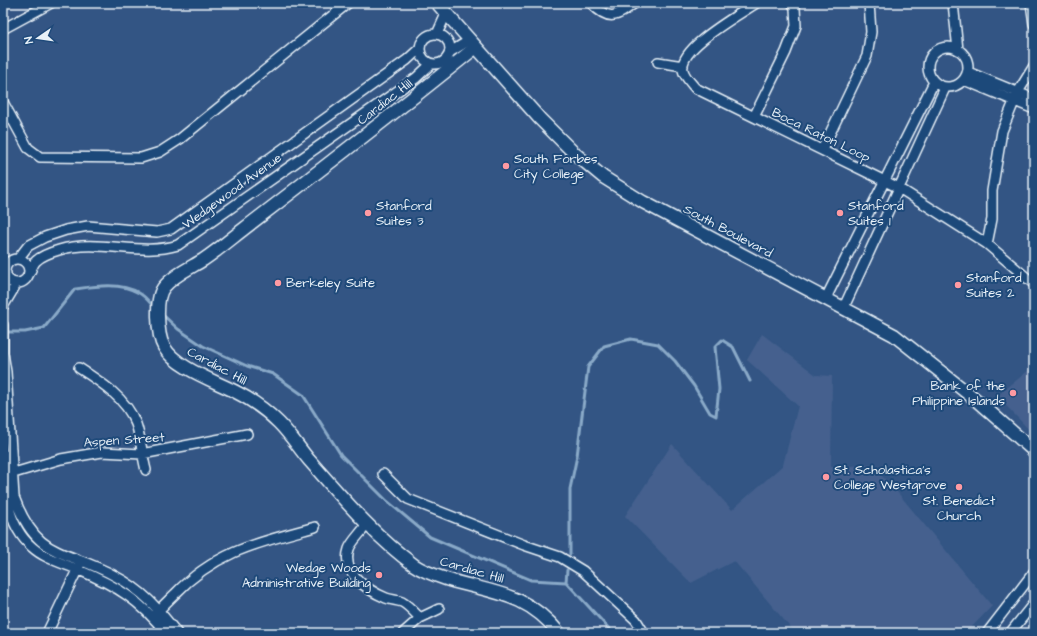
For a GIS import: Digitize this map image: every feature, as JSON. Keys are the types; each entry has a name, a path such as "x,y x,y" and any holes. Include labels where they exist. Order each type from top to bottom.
{"main road":[{"name":"South Boulevard","path":"437,3 540,119 573,152 603,177 643,202 844,307 894,335 912,347 976,399 1034,451"},
{"name":"Cardiac Hill","path":"473,44 212,254 173,278 164,286 159,298 158,332 164,347 170,355 183,365 238,393 262,408 281,425 334,488 367,524 399,554 418,568 439,577 510,595 544,616 559,633"}],"street":[{"path":"3,29 51,3"},
{"path":"3,102 28,148 40,157 141,158 160,152 180,139 348,3"},
{"path":"591,3 599,12 609,16 618,15 635,3"},
{"path":"658,62 683,66 683,61 696,44 756,3"},
{"path":"754,117 786,52 796,26 795,8 792,3"},
{"path":"822,150 867,56 871,32 869,3"},
{"path":"953,3 958,50"},
{"path":"1031,3 1034,24"},
{"path":"446,14 437,34 448,42 450,52"},
{"name":"Wedgewood Avenue","path":"6,273 7,265 18,259 28,246 45,237 66,230 88,226 157,232 171,229 407,60 419,49 423,39 427,36 437,34"},
{"name":"Wedgewood Avenue","path":"3,306 17,283 24,280 36,261 50,253 69,247 89,245 157,250 178,245 416,78 431,64 443,62 450,52 473,44"},
{"path":"945,47 958,50 967,59 966,76 959,85 945,88 934,82 930,77 928,64 934,53 945,47"},
{"path":"419,49 424,60 431,64"},
{"name":"Boca Raton Loop","path":"683,66 683,71 695,88 899,188 987,244 1034,284"},
{"path":"987,244 992,218 992,191 1002,131 1016,96 1034,66"},
{"path":"966,76 1016,96 1034,108"},
{"path":"826,298 934,82"},
{"path":"844,307 945,88"},
{"path":"1016,96 1034,99"},
{"path":"18,259 26,263 29,274"},
{"path":"6,273 9,280 17,283"},
{"path":"3,301 6,273"},
{"path":"3,325 3,351 6,372 8,475"},
{"path":"79,368 106,385 119,399 136,424 146,470"},
{"name":"Aspen Street","path":"8,475 61,459 102,452 142,454 247,434"},
{"path":"3,454 14,498 21,515 39,540 53,551 79,565 121,580 146,596 166,633"},
{"path":"383,474 408,499 524,545 560,557 583,571 636,620 644,633"},
{"path":"367,524 362,533 349,546 346,558 350,572 358,581 386,598 403,602 420,618"},
{"path":"156,614 190,578 215,560 252,544 315,527"},
{"path":"47,633 79,565"},
{"path":"987,633 1034,572"},
{"path":"1010,633 1034,603"},
{"path":"403,633 420,618 439,609"},
{"path":"156,614 177,633"}],"shaded area":[{"name":"St. Scholastica's College Westgrove","path":"762,334 816,375 832,376 831,467 871,465 893,487 992,606 966,633 795,633 734,561 691,583 625,516 672,444 732,510 783,465 798,406 747,360"},
{"path":"1034,366 1034,435 997,396"}],"waterway":[{"path":"4,332 25,332 44,328 75,289 108,286 124,287 141,294 155,308"},
{"path":"162,314 178,329 203,346 247,366 273,374 303,395 341,455 387,501 430,537 531,580 566,582 613,633"},
{"path":"570,554 570,489 577,456 588,367 604,346 631,339 658,344 675,361 694,386 710,413 716,416 719,389 715,347 722,340 733,347 750,381"},
{"path":"566,582 567,570"}],"place":[{"name":"South Forbes City College","path":"506,166"},
{"name":"Stanford Suites 3","path":"368,213"},
{"name":"Stanford Suites 1","path":"840,213"},
{"name":"Berkeley Suite","path":"278,283"},
{"name":"Stanford Suites 2","path":"958,285"},
{"name":"Bank of the Philippine Islands","path":"1013,393"},
{"name":"St. Scholastica's College Westgrove","path":"826,477"},
{"name":"St. Benedict Church","path":"959,487"},
{"name":"Wedge Woods Administrative Building","path":"379,575"}]}
